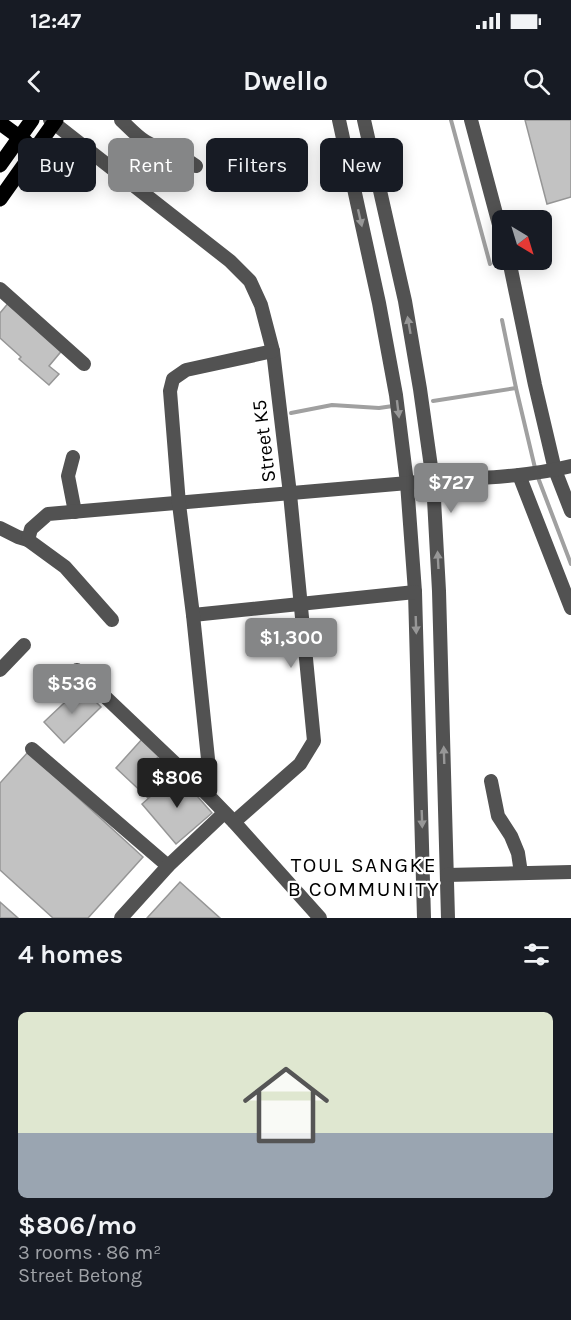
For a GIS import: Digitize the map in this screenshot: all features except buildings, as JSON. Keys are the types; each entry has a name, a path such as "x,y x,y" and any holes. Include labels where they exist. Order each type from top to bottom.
{"main road":[{"path":"18,166 2,157 32,120"},
{"path":"43,138 53,121"},
{"path":"0,123 20,137"},
{"path":"0,199 18,174"}],"street":[{"path":"121,120 147,143 159,148 168,147 196,166"},
{"path":"339,120 379,303 396,395 407,483 415,592 424,918"},
{"path":"364,120 405,301 433,481 440,591 448,918"},
{"path":"471,120 495,210"},
{"name":"Street K5","path":"53,121 230,261 250,281 261,305 273,351 315,741 300,764 168,866 120,918"},
{"path":"511,270 535,385 537,473 571,608"},
{"path":"0,289 84,364"},
{"path":"201,788 210,778 179,504 170,391 173,379 186,370 273,351"},
{"path":"73,457 68,476 75,512"},
{"path":"28,540 31,530 48,514 537,473 571,466"},
{"path":"537,473 571,511"},
{"path":"0,528 28,540 65,567 112,620"},
{"path":"193,615 415,592"},
{"path":"0,670 24,645"},
{"path":"77,670 201,788 320,918"},
{"path":"32,749 168,866"},
{"path":"490,781 498,816 511,836 518,854 521,873"},
{"path":"447,874 571,872"}],"waterway":[{"path":"451,120 490,264"},
{"path":"502,320 535,468"},
{"path":"433,401 516,388"},
{"path":"291,413 332,405 379,408 393,406"},
{"path":"537,475 571,564"}],"district":[{"name":"TOUL SANGKE B COMMUNITY","path":"364,877"}]}
